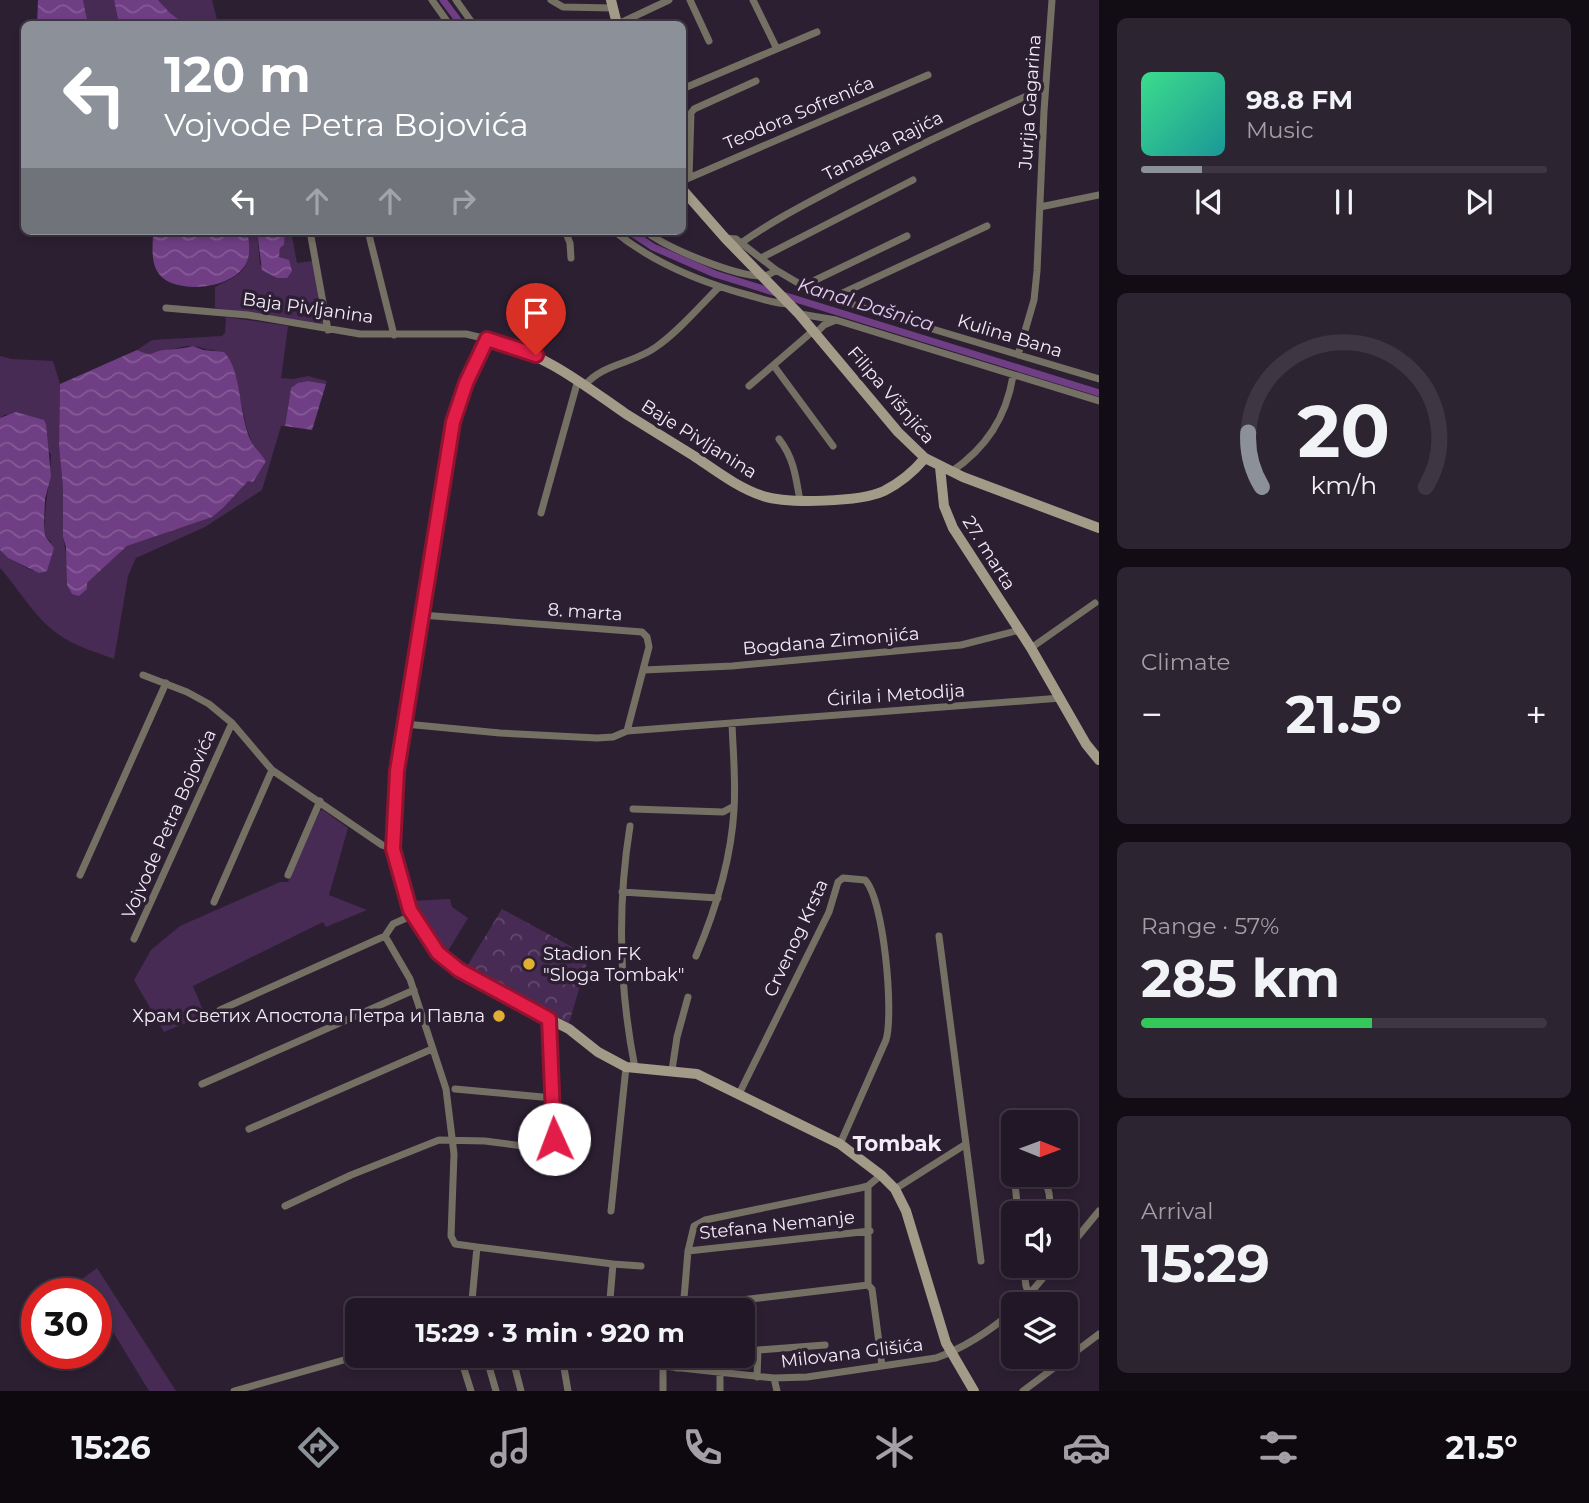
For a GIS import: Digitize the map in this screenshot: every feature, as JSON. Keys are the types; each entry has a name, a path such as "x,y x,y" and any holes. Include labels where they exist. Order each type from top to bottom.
{"street":[{"path":"432,0 448,21"},
{"path":"456,0 471,21"},
{"path":"551,0 563,7 612,4 617,21"},
{"path":"624,21 669,0"},
{"path":"690,0 709,41"},
{"path":"753,0 776,47"},
{"name":"Jurija Gagarina","path":"1018,355 1034,300 1052,0"},
{"path":"686,87 776,47 817,32"},
{"name":"Teodora Sofrenića","path":"686,179 928,75"},
{"path":"686,179 691,113 694,109 756,81"},
{"name":"Tanaska Rajića","path":"741,243 791,211 858,176 965,123 1045,88"},
{"path":"761,258 913,180"},
{"name":"Filipa Višnjića","path":"686,194 725,238 791,304 890,422 925,458 951,472 1099,528"},
{"path":"1040,207 1099,195"},
{"path":"832,298 987,226"},
{"path":"311,235 328,330"},
{"path":"370,235 394,335"},
{"path":"567,235 571,258"},
{"path":"620,235 654,259 719,287 771,302 791,304"},
{"path":"652,235 677,249 741,272 765,276 776,270"},
{"path":"803,286 907,236"},
{"name":"Kulina Bana","path":"725,238 736,239 776,270 803,286 832,298 1099,379"},
{"path":"541,513 582,382 602,370 640,357 658,346 719,287"},
{"name":"Baja Pivljanina","path":"166,308 248,315 328,330 394,335 466,334 487,339"},
{"path":"799,314 836,320 1099,401"},
{"path":"749,386 824,325 836,320"},
{"path":"487,339 466,383 453,422 396,779 393,849 405,896 423,933 449,963 569,1029 598,1052 630,1068 697,1074 840,1144 881,1175 895,1189 906,1211 950,1353 974,1391"},
{"name":"Baje Pivljanina","path":"487,339 536,355 742,486 763,496 800,501 852,498 883,491 914,471 925,458"},
{"path":"774,366 833,446"},
{"path":"951,472 978,451 993,431 1005,409 1013,376"},
{"path":"779,439 788,451 795,469 800,501"},
{"name":"27. marta","path":"940,467 944,506 953,528 1062,698 1086,744 1099,760"},
{"path":"1031,648 1095,603"},
{"name":"8. marta","path":"421,615 642,632 647,637 649,647 627,732"},
{"name":"Bogdana Zimonjića","path":"644,670 732,666 961,645 1020,630"},
{"name":"Vojvode Petra Bojovića","path":"143,675 198,697 232,723 272,769 382,845 393,849"},
{"path":"80,875 166,684"},
{"name":"Ćirila i Metodija","path":"405,724 597,738 613,737 627,732 1062,698"},
{"name":"Vojvode Petra Bojovića","path":"134,939 232,723"},
{"path":"696,956 718,898 728,853 734,806 732,723"},
{"path":"214,902 272,769"},
{"path":"288,875 320,801"},
{"path":"633,809 723,812 734,806"},
{"path":"611,1210 630,1068 622,981 622,892 630,826"},
{"name":"Crvenog Krsta","path":"739,1094 829,912 838,881 843,878 865,880 873,891 879,915 890,1022 886,1040 840,1144"},
{"path":"622,892 718,898"},
{"path":"220,1010 385,936 393,924 414,915"},
{"path":"385,936 414,990 446,1089 455,1174 451,1236 455,1244 641,1266"},
{"path":"939,936 981,1261"},
{"path":"202,1084 414,990"},
{"path":"672,1070 677,1037 688,997"},
{"path":"285,1206 417,1147 439,1140 545,1148 551,1145 554,1139 549,1019"},
{"path":"249,1129 432,1049"},
{"path":"456,1089 553,1098"},
{"path":"895,1189 966,1144"},
{"name":"Stefana Nemanje","path":"684,1298 688,1251 694,1226 705,1220 869,1186 881,1175"},
{"name":"Stefana Nemanje","path":"755,1300 868,1285 869,1186"},
{"path":"1078,1236 1099,1211"},
{"name":"Stefana Nemanje","path":"688,1251 870,1231"},
{"path":"472,1298 477,1247"},
{"path":"610,1298 613,1264"},
{"path":"1032,1292 1043,1278"},
{"path":"868,1285 872,1289 882,1366"},
{"name":"Milovana Glišića","path":"684,1368 774,1378 807,1377 909,1364 950,1353 1001,1321"},
{"path":"1023,1391 1099,1334"},
{"name":"Milovana Glišića","path":"757,1377 758,1350 825,1345"},
{"path":"234,1391 345,1360"},
{"path":"464,1368 471,1391"},
{"path":"489,1368 496,1391"},
{"path":"515,1368 521,1391"},
{"path":"564,1368 568,1391"},
{"path":"663,1368 663,1391"},
{"path":"720,1373 720,1391"},
{"path":"774,1378 777,1391"}],"green space":[{"path":"83,0 114,0 118,21 87,21"},
{"path":"158,0 212,0 217,21 181,21"},
{"path":"247,235 257,235 260,265 279,257 285,235 292,235 297,263 313,261 325,325 215,308 215,287 240,273 247,263"},
{"path":"226,317 288,326 281,378 308,376 327,381 326,384 308,381 291,388 285,426 281,426 262,490 205,527 136,558 128,576 114,659 78,645 49,627 0,568 0,550 8,558 33,571 51,542 45,536 45,526 51,454 6,414 0,418 0,356 53,361 60,384 59,446 63,488 63,537 67,559 87,589 87,583 127,546 212,516 224,507 266,461 252,443 246,426 235,373 214,350 186,346 148,355 137,350 152,340 222,336 225,333"},
{"path":"323,810 348,828 329,895 367,910 326,927 323,922 193,986 205,1015 164,1032 134,980 151,950 180,926 280,882 288,882 320,811"},
{"path":"450,899 452,907 468,918 445,956 410,901"},
{"name":"Stadion FK \"Sloga Tombak\"","path":"502,909 589,956 569,1023 466,968"},
{"path":"97,1268 103,1278 84,1278"},
{"path":"112,1291 176,1391 149,1391 112,1330"}],"water":[{"path":"38,0 83,0 87,21 37,21"},
{"path":"114,0 158,0 181,21 118,21"},
{"path":"153,235 247,235 249,243 246,265 225,281 210,286 195,287 168,281 159,274 153,253"},
{"path":"258,235 285,235 279,257 289,260 292,271 287,278 277,278 262,270"},
{"path":"193,346 224,352 230,361 238,383 244,421 252,443 266,461 253,482 248,481 212,517 127,546 87,583 87,589 79,596 72,594 67,585 66,547 63,537 63,488 59,446 60,384 137,350 149,354"},
{"path":"308,381 326,384 312,430 285,426 291,388"},
{"path":"16,412 44,420 46,424 51,476 45,499 44,523 45,536 54,548 47,571 39,573 8,558 0,550 0,418"}],"waterway":[{"name":"Kanal Dašnica","path":"443,0 459,21"},
{"name":"Kanal Dašnica","path":"635,235 653,247 715,274 1099,393"}],"place":[{"name":"Stadion FK \"Sloga Tombak\"","path":"529,964"},
{"name":"Храм Светих Апостола Петра и Павла","path":"499,1016"}],"district":[{"name":"Tombak","path":"897,1144"}],"route":[{"path":"536,355 487,339 466,383 453,422 397,771 393,849 410,910 438,953 459,970 549,1019 554,1139"}]}
